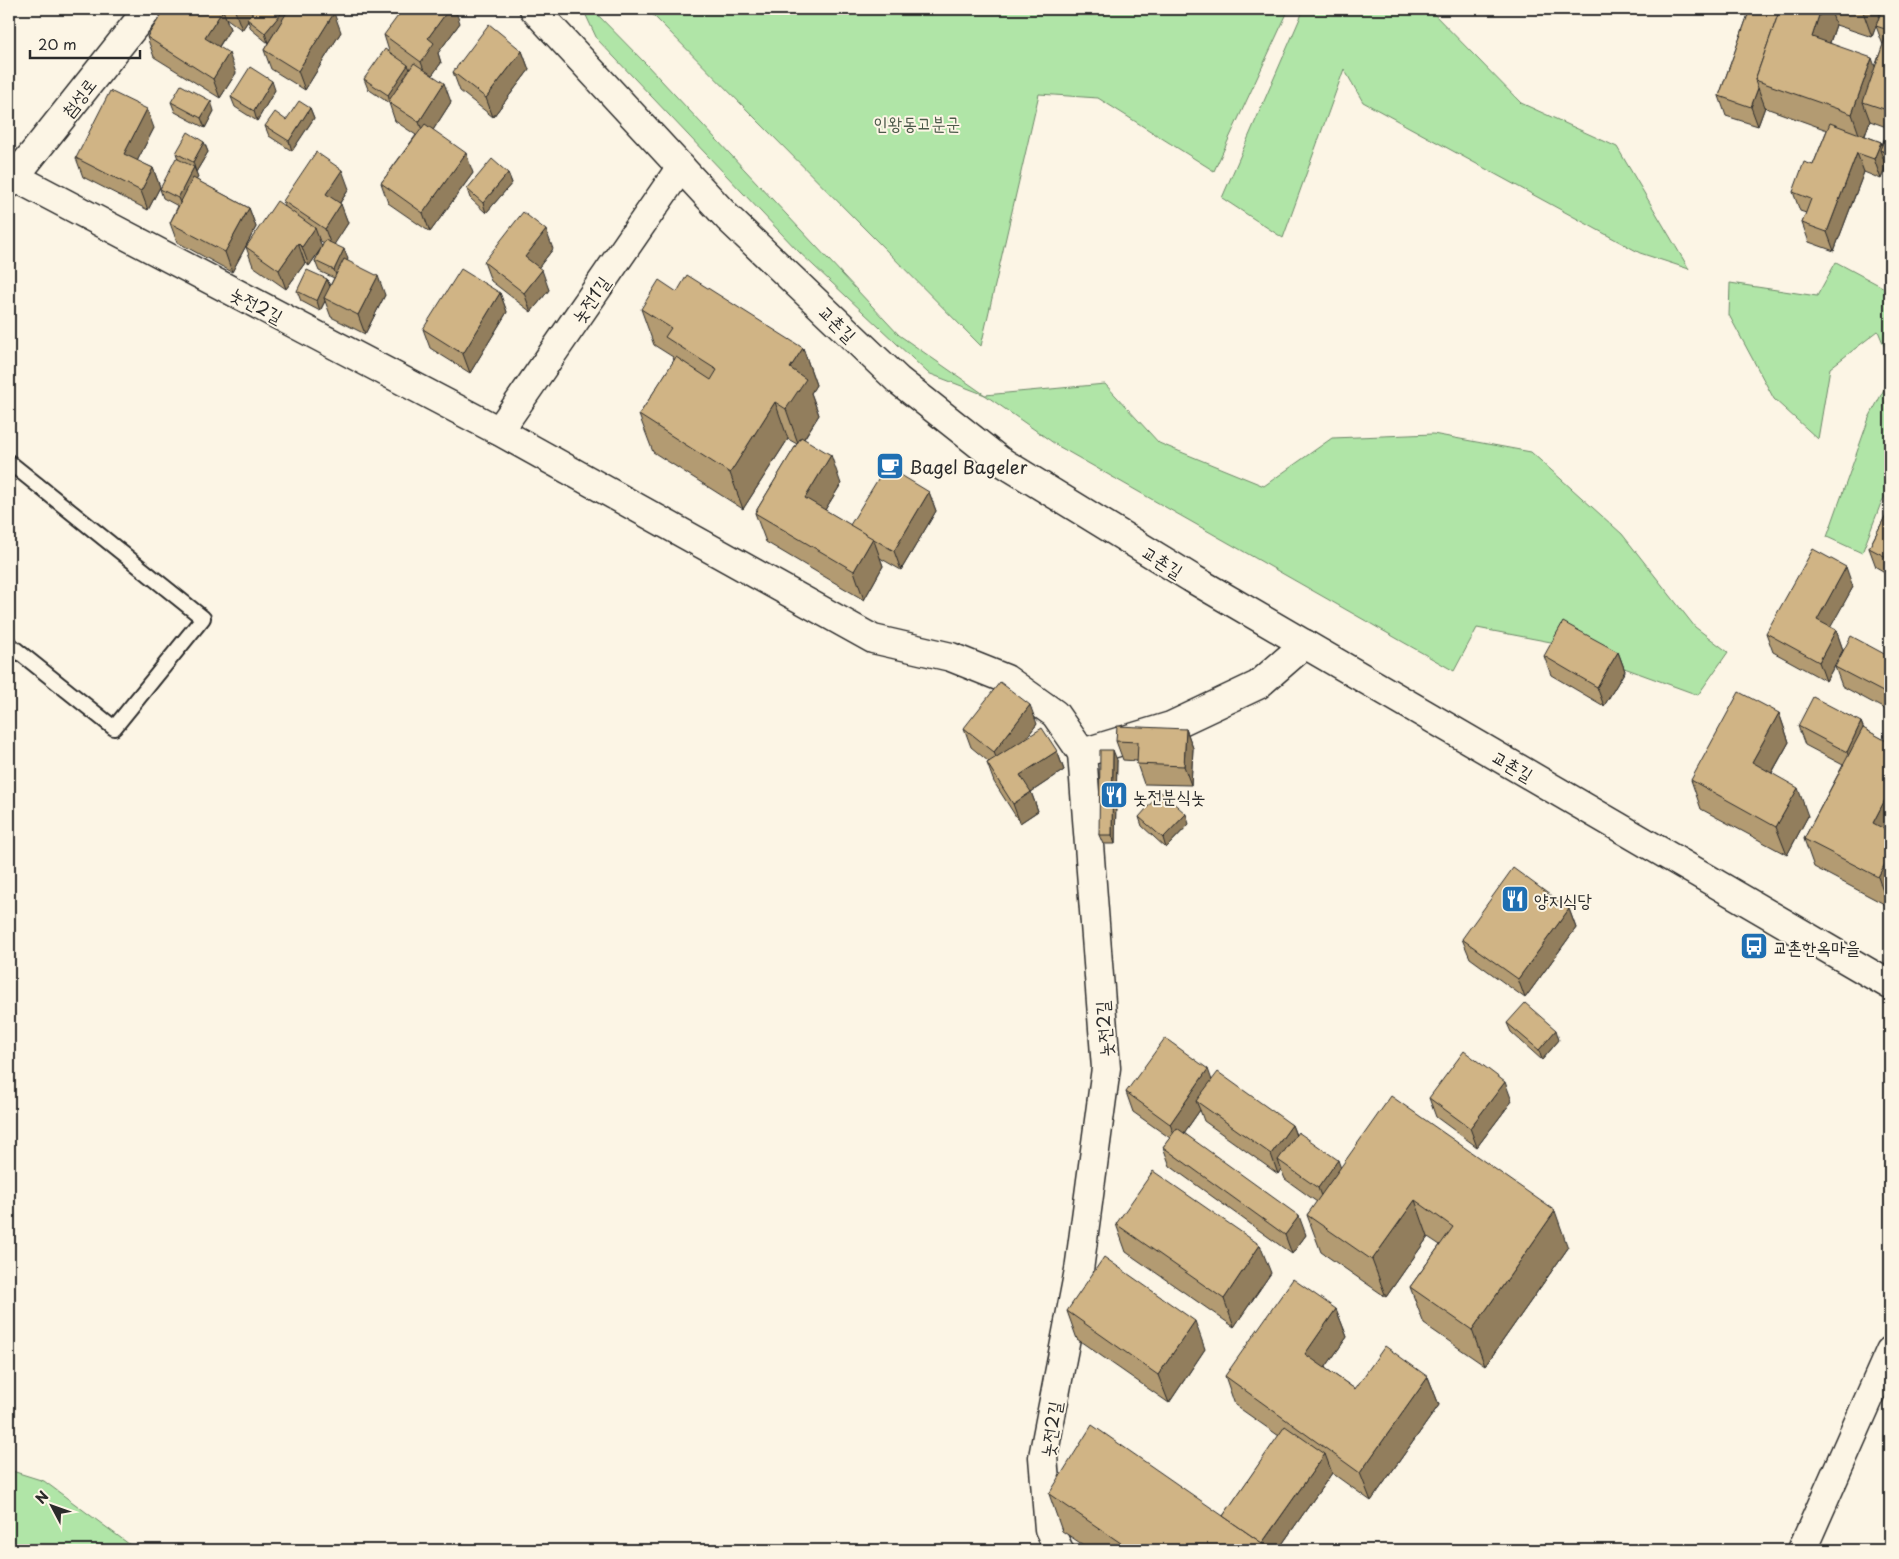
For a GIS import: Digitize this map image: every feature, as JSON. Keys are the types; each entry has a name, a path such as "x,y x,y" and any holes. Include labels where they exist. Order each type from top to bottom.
{"street":[{"name":"첨성로","path":"11,178 148,9"},
{"name":"교촌길","path":"534,9 728,218 898,380 999,460 1194,579 1890,985"},
{"name":"놋전1길","path":"499,431 681,167"},
{"name":"놋전2길","path":"11,178 499,431 873,639 951,658 1006,679 1054,714 1082,753 1106,1068 1079,1270 1043,1457 1049,1529 1059,1550"},
{"path":"1082,753 1171,726 1258,685 1305,644"},
{"path":"1802,1550 1890,1351"}],"lane":[{"path":"9,462 203,618 114,728 9,644"}],"green space":[{"path":"583,9 592,9 646,64 899,335 985,395 928,373 798,251 597,39"},
{"name":"인왕동고분군","path":"647,9 1289,9 1214,171 1098,98 1039,94 981,346"},
{"path":"1304,9 1429,9 1521,103 1617,147 1689,269 1640,253 1363,102 1344,69 1283,238 1222,198"},
{"path":"1836,262 1890,291 1890,360 1878,331 1830,368 1818,439 1774,399 1729,315 1730,283 1817,296"},
{"path":"1890,378 1890,488 1881,503 1862,553 1827,537 1869,418"},
{"path":"1105,384 1159,443 1264,486 1332,438 1433,434 1531,452 1622,534 1695,627 1728,652 1698,695 1556,643 1477,628 1454,671 1058,446 985,395"},
{"path":"9,1470 44,1481 137,1550 9,1550"}],"building":[{"path":"165,9 223,10 205,38 229,53 213,79 147,37"},
{"path":"256,9 285,9 265,33 247,19"},
{"path":"289,9 328,9 334,13 298,71 264,50"},
{"path":"403,9 449,9 428,38 434,43 421,62 384,35"},
{"path":"1750,9 1780,9 1755,80 1758,88 1751,107 1719,96"},
{"path":"1780,9 1821,9 1812,37 1872,58 1852,114 1755,80"},
{"path":"1882,9 1890,9 1890,111 1863,102 1888,30 1876,26"},
{"path":"489,24 522,51 486,98 453,72"},
{"path":"385,49 408,65 388,95 364,79"},
{"path":"414,63 444,83 419,122 388,102"},
{"path":"250,67 272,81 254,111 231,97"},
{"path":"181,85 211,101 201,118 171,102"},
{"path":"110,91 147,109 124,154 153,168 141,191 76,158"},
{"path":"299,101 310,108 289,141 265,126 275,112 286,120"},
{"path":"1830,123 1881,142 1874,159 1857,153 1827,232 1802,223 1811,199 1793,192 1804,162 1813,165"},
{"path":"425,124 466,153 423,213 381,183"},
{"path":"1890,126 1890,154 1880,150"},
{"path":"188,132 204,142 193,162 176,153"},
{"path":"316,152 342,170 326,194 341,204 325,229 283,201"},
{"path":"176,158 194,167 178,198 160,189"},
{"path":"492,159 508,173 483,203 467,189"},
{"path":"193,178 249,208 225,252 170,223"},
{"path":"277,201 315,228 302,247 298,243 279,270 246,247"},
{"path":"523,212 546,230 525,257 542,270 524,293 484,262"},
{"path":"325,240 344,249 334,270 315,261"},
{"path":"344,259 378,276 358,315 324,298"},
{"path":"1890,266 1890,283 1884,280"},
{"path":"461,269 500,293 463,354 423,329"},
{"path":"307,270 327,279 317,301 297,291"},
{"path":"687,275 803,348 790,368 806,379 786,409 775,402 730,473 639,415 676,357 711,380 717,370 665,337 671,328 641,309 659,280 677,292"},
{"path":"801,437 831,455 805,498 873,538 854,571 755,513"},
{"path":"886,466 929,492 894,551 850,525"},
{"path":"1890,507 1890,559 1869,548"},
{"path":"1813,549 1846,567 1817,620 1836,630 1819,662 1766,633"},
{"path":"1563,622 1618,652 1597,687 1544,656"},
{"path":"1851,636 1890,657 1890,679 1883,692 1835,667"},
{"path":"1000,682 1030,705 994,752 964,728"},
{"path":"1739,692 1779,713 1752,762 1798,788 1776,827 1691,780"},
{"path":"1813,697 1861,722 1847,752 1798,726"},
{"path":"1117,726 1186,729 1184,766 1137,764 1138,742 1116,741"},
{"path":"1042,728 1057,751 1020,775 1031,792 1013,804 987,763"},
{"path":"1863,728 1890,743 1890,790 1873,823 1890,832 1890,854 1878,877 1804,839"},
{"path":"1100,750 1113,750 1112,835 1099,835"},
{"path":"1161,792 1186,814 1163,838 1139,817"},
{"path":"1513,868 1569,909 1518,979 1462,939"},
{"path":"1890,879 1890,893 1885,890"},
{"path":"1525,1003 1556,1030 1539,1050 1507,1023"},
{"path":"1165,1038 1208,1069 1170,1124 1126,1092"},
{"path":"1464,1051 1505,1082 1470,1128 1429,1098"},
{"path":"1218,1072 1292,1125 1271,1154 1196,1101"},
{"path":"1391,1096 1555,1211 1472,1330 1410,1287 1453,1227 1415,1200 1372,1260 1307,1215"},
{"path":"1177,1128 1299,1216 1285,1235 1163,1147"},
{"path":"1298,1132 1338,1160 1318,1188 1278,1160"},
{"path":"1153,1171 1260,1245 1224,1299 1116,1224"},
{"path":"1104,1257 1195,1321 1158,1375 1067,1311"},
{"path":"1293,1279 1336,1309 1305,1354 1355,1389 1385,1346 1428,1377 1360,1473 1225,1376"},
{"path":"1092,1425 1272,1550 1131,1550 1049,1494"},
{"path":"1285,1426 1325,1454 1262,1543 1223,1516"}],"place":[{"name":"Bagel Bageler","path":"890,466"},
{"name":"놋전분식놋","path":"1114,795"},
{"name":"양지식당","path":"1515,899"},
{"name":"교촌한옥마을","path":"1754,946"}]}
